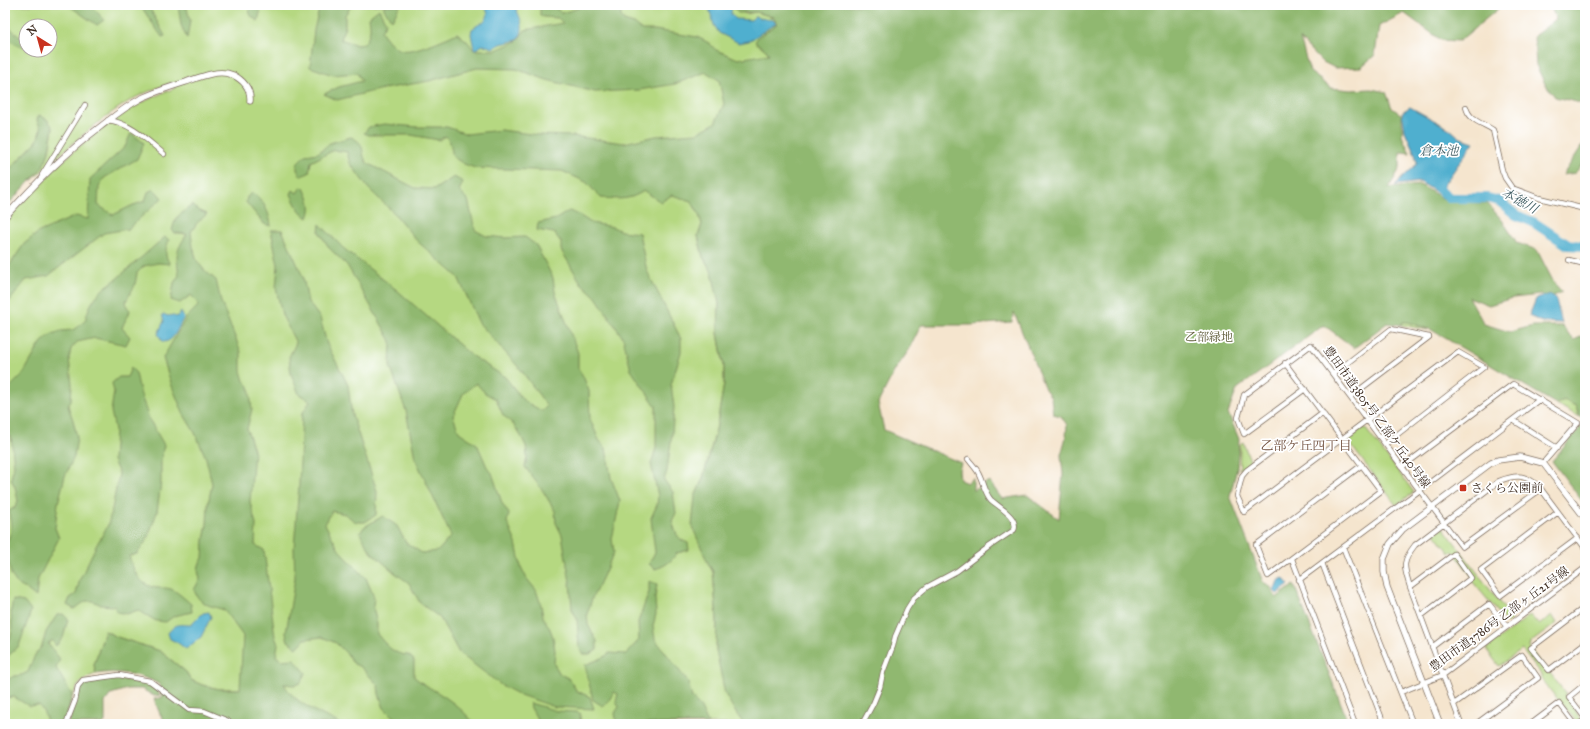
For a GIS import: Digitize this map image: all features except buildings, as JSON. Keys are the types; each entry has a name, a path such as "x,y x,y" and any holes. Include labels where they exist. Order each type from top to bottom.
{"street":[{"path":"5,217 41,177 76,146 108,120 141,99 205,75 221,73 239,78 249,88 251,96 250,101"},
{"path":"41,177 85,105"},
{"path":"1466,107 1467,112 1472,119 1493,130 1502,170 1512,188 1539,198 1585,209"},
{"path":"108,120 117,121 132,128 164,154"},
{"path":"1569,260 1585,264"},
{"path":"1333,374 1391,329 1430,337 1350,397"},
{"name":"豊田市道3805号 乙部ケ丘40号線","path":"1305,389 1244,434 1238,418 1244,395 1311,345 1462,547 1540,489"},
{"path":"1323,413 1247,470 1242,476 1237,496 1244,512 1458,352 1484,367 1385,444"},
{"path":"1286,363 1342,439 1362,465 1381,491 1268,576 1256,545 1362,465"},
{"path":"1402,467 1513,384 1578,423 1543,463"},
{"path":"1299,580 1420,491 1540,399"},
{"path":"1512,420 1557,448"},
{"path":"1440,724 1387,587 1384,572 1384,559 1390,544 1403,530 1426,511 1491,463 1498,460 1520,456 1543,463 1585,518"},
{"path":"862,724 880,687 882,672 893,646 895,637 907,609 914,598 927,587 957,571 1014,530 1016,526 1006,512 991,499 985,491 978,472 968,459"},
{"path":"1461,724 1410,587 1404,568 1407,556 1415,545 1499,481 1510,477 1521,476 1532,480 1540,489 1585,548"},
{"path":"1558,512 1481,570 1492,586 1500,596 1578,538"},
{"path":"1343,547 1414,724"},
{"path":"1410,587 1454,554 1471,578 1421,616"},
{"path":"1292,559 1355,724"},
{"path":"1322,563 1384,724"},
{"name":"豊田市道3786号 乙部ヶ丘21号線","path":"1401,692 1443,675 1585,568"},
{"path":"1432,647 1489,604 1507,627"},
{"path":"1585,607 1531,648 1548,670 1585,643"},
{"path":"1454,704 1522,655 1538,678 1476,724"},
{"path":"66,724 78,686 83,680 119,675 150,681 189,710 204,711 228,721 230,724"},
{"path":"1579,724 1585,719 1569,697 1585,684"},
{"path":"1531,724 1559,703 1575,724"}],"green space":[{"path":"5,5 735,5 734,9 746,14 756,12 773,17 778,24 766,50 769,54 691,201 698,212 702,224 698,236 703,257 712,272 719,304 718,333 724,366 724,384 716,430 703,478 695,497 707,561 713,572 717,620 716,650 736,713 744,724 272,724 240,689 219,689 202,685 191,680 186,672 160,651 117,637 105,631 94,665 96,674 81,682 77,688 64,724 5,724 5,221 42,181 82,144 126,112 175,88 173,82 137,97 113,112 77,140 31,181 45,162 53,128 37,120 41,128 37,141 5,174"},
{"path":"68,5 91,5 104,20 97,25"},
{"path":"140,5 148,5 165,36 162,37"},
{"path":"178,5 186,5 190,20 187,39 181,25"},
{"path":"249,5 262,5 258,21 250,15"},
{"name":"乙部緑地","path":"320,5 352,5 345,15 345,27 340,39 357,45 364,44 370,31 369,17 379,9 386,23 381,31 390,43 399,49 407,50 422,47 457,33 467,41 474,50 496,50 517,41 525,30 563,23 558,18 544,17 540,15 540,5 551,5 562,13 576,9 583,5 621,5 621,16 624,21 634,24 642,30 655,30 697,37 709,43 716,50 738,59 769,54 755,42 758,37 777,24 773,17 756,12 738,13 734,9 735,5 1500,5 1498,9 1459,41 1441,40 1404,13 1379,26 1375,55 1361,67 1335,68 1321,61 1300,39 1310,72 1331,88 1351,90 1371,89 1386,92 1392,108 1402,115 1402,136 1410,153 1400,152 1400,168 1389,188 1420,185 1449,202 1487,203 1502,220 1517,243 1537,250 1554,283 1562,292 1551,297 1540,295 1513,298 1489,305 1469,297 1484,324 1510,332 1533,326 1562,326 1574,340 1585,335 1585,420 1580,417 1576,406 1564,400 1556,404 1430,329 1406,322 1403,322 1401,325 1387,323 1354,348 1324,325 1237,389 1228,413 1239,439 1237,468 1230,496 1263,582 1270,586 1276,598 1294,585 1349,724 744,724 725,694 716,650 717,620 713,572 692,526 695,497 703,478 716,430 724,384 724,366 718,333 719,304 712,272 703,257 698,236 702,224 698,212 691,201 672,195 661,202 644,191 628,198 601,198 586,182 562,171 475,168 464,164 453,157 450,142 446,136 439,140 411,135 369,135 364,133 369,127 384,124 418,127 447,127 467,134 501,130 538,135 572,136 624,143 656,136 697,133 715,123 724,104 719,80 706,72 675,84 639,90 595,92 547,80 516,69 477,68 429,81 378,90 337,100 324,94 339,87 362,81 357,73 333,75 310,67 314,30","holes":["1014,312 1045,389 1051,397 1053,414 1061,416 1067,425 1066,437 1061,455 1063,474 1059,519 1027,495 1002,499 989,481 973,491 973,478 967,483 960,480 959,470 961,463 884,430 878,403 895,370 909,350 921,325 971,325 1012,322"]},
{"path":"384,5 400,5 392,20 384,9"},
{"path":"1550,5 1585,5 1585,104 1555,97 1544,82 1536,65 1534,36 1556,19"},
{"path":"5,24 18,35 18,45 5,38"},
{"path":"39,115 48,120 53,128 48,155 42,168 5,208 5,174 37,141 41,129 37,120"},
{"path":"131,133 144,143 137,159 104,178 99,187 98,205 113,215 145,201 148,192 154,189 162,198 128,229 104,233 48,276 26,280 5,307 5,272 24,244 39,232 76,216 88,219 90,179 125,147"},
{"path":"351,137 360,143 367,163 415,188 435,189 454,177 463,182 459,191 468,200 475,230 486,236 505,238 525,237 536,245 553,278 555,292 578,353 578,368 589,391 590,419 599,440 606,448 611,478 620,501 612,539 614,552 593,596 587,614 588,625 597,641 597,650 590,654 583,654 579,647 577,619 572,609 570,582 562,535 556,523 555,511 543,491 525,467 527,457 526,446 521,436 513,424 503,415 496,399 485,393 476,383 463,394 453,416 459,432 477,444 487,467 492,473 502,503 509,514 507,522 516,543 521,567 527,579 536,590 543,617 553,637 555,651 554,664 560,674 568,678 577,691 590,697 594,709 555,707 520,695 501,685 459,653 440,618 420,603 409,583 371,552 360,533 364,527 383,516 397,526 406,543 422,553 438,551 451,536 415,458 406,411 390,366 391,341 347,265 330,249 319,232 320,224 343,248 398,291 472,356 505,377 524,401 542,411 547,406 521,370 479,323 458,277 417,241 394,213 368,188 350,163 347,152 334,150 311,162 309,173 301,176 297,170 297,163 305,155 318,153 330,143"},
{"path":"1585,141 1585,161 1575,173 1563,175"},
{"path":"301,187 304,188 310,203 308,218 300,210 291,194 293,190 297,193"},
{"path":"252,193 263,202 269,216 271,226 264,224 246,202 247,197"},
{"path":"192,205 207,214 197,223 191,232 197,261 205,271 216,280 221,302 241,352 241,371 244,381 249,386 252,409 247,429 254,450 250,502 256,524 255,545 264,550 275,637 278,644 276,656 281,660 294,659 306,673 301,683 294,685 284,684 295,697 309,708 341,724 167,724 160,714 154,699 163,697 159,684 137,675 112,672 96,674 94,665 105,631 117,637 160,651 186,672 191,680 202,685 219,689 240,689 243,636 224,610 202,602 194,590 200,579 198,571 199,565 203,558 208,504 212,484 206,458 195,433 183,413 163,358 186,318 199,305 191,295 180,303 171,300 174,283 179,275 177,253 187,234 175,233 172,230 176,218"},
{"path":"569,211 579,215 591,223 613,227 621,231 639,233 647,271 681,339 681,352 671,385 674,407 667,471 664,480 673,492 676,513 672,521 674,529 681,539 688,543 689,550 677,553 668,563 655,569 649,564 655,552 651,518 657,505 658,496 651,464 656,448 656,406 631,370 623,338 596,297 581,283 561,250 561,242 554,233 537,230 538,223 556,219"},
{"path":"271,230 282,230 303,277 308,302 320,318 327,344 348,385 352,415 377,491 376,515 365,522 356,522 345,514 332,511 325,524 339,550 366,578 374,597 373,607 377,624 377,634 391,649 403,655 408,655 414,660 414,677 453,703 475,724 402,724 384,708 379,694 378,685 361,667 354,664 348,655 336,643 322,637 305,639 297,648 288,641 286,633 295,578 294,548 299,485 302,414 310,401 299,394 291,374 289,357 296,343 282,315 276,288 278,265"},
{"path":"165,237 169,240 166,252 170,264 158,263 144,266 137,273 135,285 126,301 127,307 130,310 122,328 130,337 126,345 95,338 77,342 71,349 69,359 72,384 71,400 68,406 77,437 74,457 65,476 58,503 55,528 59,538 38,579 36,597 18,585 11,575 5,545 11,530 9,511 15,507 18,501 15,487 11,479 14,466 11,436 5,438 5,392 23,374 41,343 50,335 61,331 73,330 85,321 92,303 99,293"},
{"path":"1407,321 1428,330 1401,325 1403,322"},
{"path":"131,368 136,373 140,392 149,419 164,445 161,459 161,482 157,512 147,540 137,554 129,556 134,570 143,582 154,588 171,589 191,604 192,612 174,616 166,622 156,621 138,610 127,614 117,612 114,606 101,605 93,601 86,601 74,609 67,605 70,598 76,594 80,579 108,525 119,474 113,460 115,430 111,411 114,392 112,383 119,377 127,377"},
{"path":"1564,400 1576,406 1580,417 1556,404"},
{"path":"1585,422 1585,505 1552,461"},
{"path":"1365,428 1413,491 1413,493 1396,505 1348,441 1348,439"},
{"path":"1243,442 1251,463 1240,470 1240,444"},
{"path":"1443,527 1512,619 1507,623 1472,581 1474,579 1453,551 1450,553 1434,532"},
{"path":"649,581 657,584 655,598 656,614 653,626 655,639 688,682 692,698 700,706 708,724 617,724 615,713 619,707 616,701 618,694 614,692 608,702 603,706 593,700 585,665 600,659 609,653 626,654 639,640 638,622 649,592"},
{"path":"13,600 24,602 31,611 19,646 7,657 5,679 5,647 10,639 12,631 11,610"},
{"path":"63,614 68,619 63,638 56,646 52,640 48,644 60,659 56,668 72,695 65,719 61,724 48,724 39,705 29,706 14,697 5,698 5,679 28,672 35,655 42,646 46,632 57,615"},
{"path":"1530,615 1539,625 1552,615 1557,623 1530,643 1529,647 1547,673 1550,673 1566,694 1564,695 1581,719 1577,722 1540,678 1543,677 1522,650 1499,666 1486,649"},
{"path":"115,678 154,686 160,695 154,696 142,689 127,689 111,694 105,702 105,722 102,724 68,724 80,686 86,681"},
{"path":"530,703 557,711 577,712 581,714 581,724 540,724 531,708"}],"water":[{"path":"483,5 515,6 522,23 522,32 517,40 501,44 493,48 483,45 474,49 471,34 472,29 483,22 488,14"},
{"path":"708,5 732,5 731,14 736,19 751,20 755,16 773,20 776,23 749,41 739,43 719,33 714,25"},
{"name":"倉本池","path":"1410,107 1450,129 1459,137 1474,142 1443,186 1436,192 1420,182 1395,185 1417,163 1415,154 1405,131 1402,112"},
{"path":"1550,294 1556,300 1562,323 1542,322 1529,316 1536,299"},
{"path":"181,312 184,318 176,333 173,337 163,342 158,334 164,321 162,315 173,315 175,317"},
{"path":"1283,578 1289,585 1277,594 1274,591 1278,581"},
{"path":"209,612 211,617 201,637 186,649 170,639 168,633 174,627 178,625 191,625 203,613"}],"waterway":[{"name":"本徳川","path":"1439,189 1450,198 1487,198 1499,201 1516,215 1533,222 1568,245 1585,246"}],"place":[{"name":"さくら公園前","path":"1463,488"}],"district":[{"name":"乙部ケ丘四丁目","path":"1306,445"}]}
